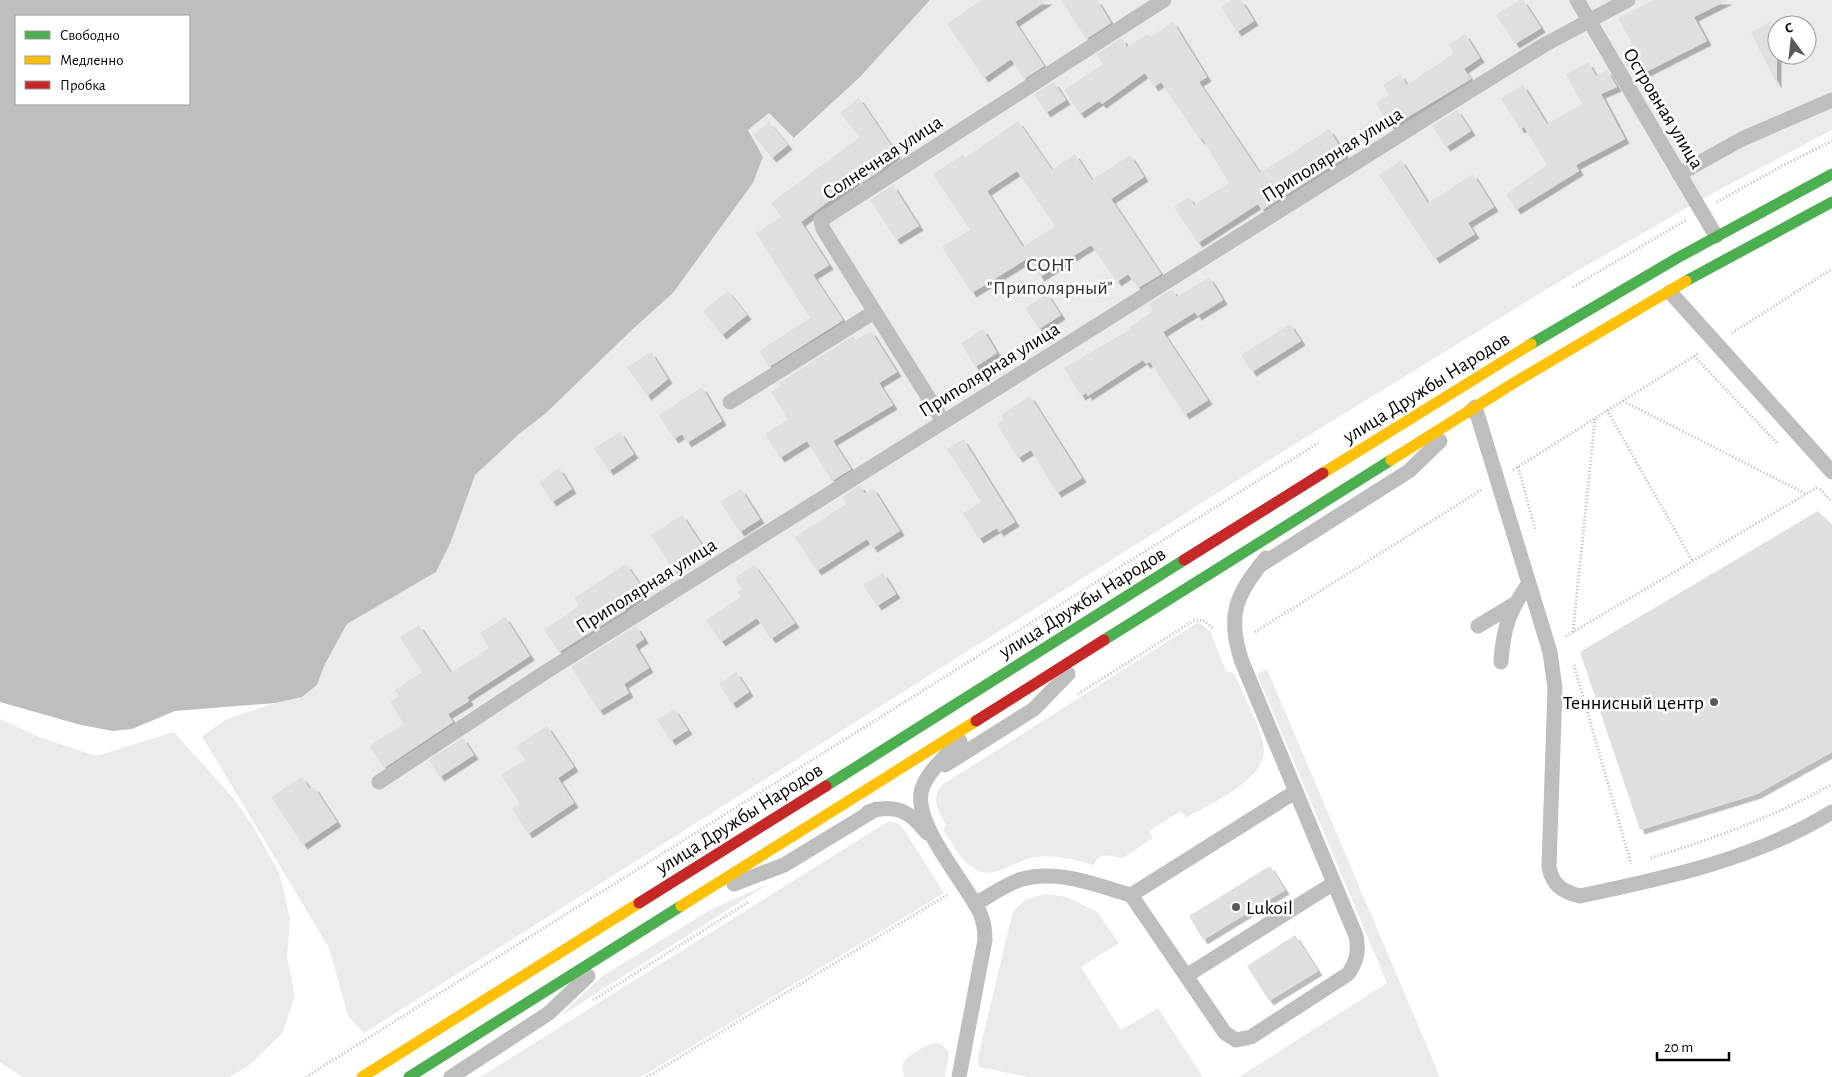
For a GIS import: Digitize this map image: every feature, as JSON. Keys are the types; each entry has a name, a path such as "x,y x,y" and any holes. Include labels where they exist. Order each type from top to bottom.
{"main road":[{"name":"улица Дружбы Народов","path":"362,1077 1498,364 1716,236 1832,174"},
{"path":"409,1077 1475,407 1670,292 1832,202"}],"lane":[{"name":"Солнечная улица","path":"943,421 823,229 821,220 1164,0"},
{"name":"Островная улица","path":"1577,0 1716,236"},
{"name":"Приполярная улица","path":"378,782 544,673 1473,89 1589,20 1628,0"},
{"path":"1679,174 1742,139 1832,100"},
{"path":"1670,292 1832,472"},
{"path":"730,402 874,312"},
{"path":"1260,566 1409,471 1475,407 1550,652 1555,688 1549,867 1551,876 1557,886 1567,893 1580,896 1703,867 1772,841 1832,812"},
{"path":"975,904 1010,884 1038,876 1058,875 1132,895 1224,1033 1236,1040 1251,1037 1348,974 1356,962 1358,948 1356,936 1242,662 1234,636 1236,603 1243,588 1302,516"},
{"path":"1501,662 1506,622 1514,604 1529,583"},
{"path":"1478,626 1514,604"},
{"path":"928,778 1034,709 1093,647"},
{"path":"960,1077 985,940 983,920 928,824 922,807 921,791 928,778 977,720"},
{"path":"1132,895 1295,792"},
{"path":"789,838 876,810 891,808 908,814 923,828 945,856"},
{"path":"689,901 784,865 876,810"},
{"path":"1186,976 1334,883"},
{"path":"451,1077 549,1013 620,944"},
{"path":"451,1077 508,1015"}],"path":[{"path":"1248,637 1832,269"},
{"path":"1694,356 1779,445"},
{"path":"1622,401 1806,494"},
{"path":"1608,410 1693,562"},
{"path":"1573,632 1595,418"},
{"path":"1518,467 1536,532"},
{"path":"1812,480 1832,502"},
{"path":"1566,636 1818,487"},
{"path":"1075,696 1193,621 1203,620 1207,622 1218,637"},
{"path":"1563,627 1568,646"},
{"path":"1571,656 1630,865 1640,862"},
{"path":"1649,859 1715,838 1796,804 1832,784"},
{"path":"648,1077 948,894 944,886"},
{"path":"588,1003 755,898"}],"green space":[{"name":"СОНТ \"Приполярный\"","path":"930,0 1832,0 1832,130 1711,194 1575,272 1298,442 364,1033 348,1016 329,948 202,736 227,719 275,703 302,697 317,685 325,664 347,624 436,572 450,544 474,475 519,434 545,414 673,293 753,183 763,157 748,130 769,113 795,138 860,77"},
{"path":"1200,623 1210,631 1226,671 1234,673 1257,723 1264,751 1262,762 1255,772 1245,782 1221,799 1186,818 1181,811 1149,831 1153,838 1123,858 1102,856 1094,865 1073,859 1044,856 1027,859 990,873 981,872 966,862 943,830 946,825 936,805 936,795 942,785 1195,624"},
{"path":"1267,669 1440,1077 1239,1077 1387,983 1257,674"},
{"path":"0,719 39,737 96,756 174,732 234,799 252,825 279,872 290,918 287,958 295,996 282,1034 247,1067 229,1077 22,1077 0,1062"},
{"path":"889,821 899,824 906,833 944,893 641,1077 480,1077"},
{"path":"770,883 559,1017 601,977 710,910"},
{"path":"1045,894 1067,897 1097,912 1119,943 1081,967 1121,1030 1158,1008 1203,1077 1028,1077 979,1067 978,1057 1013,911 1025,900"},
{"path":"937,1043 949,1052 945,1077 904,1077 902,1065 904,1061 922,1048"}],"shaded area":[{"path":"0,0 930,0 860,77 794,138 769,113 748,130 763,157 753,183 673,293 545,414 519,434 475,475 450,544 436,572 347,624 325,664 317,685 302,697 275,703 175,711 132,729 113,731 81,725 0,702"}],"building":[{"path":"981,0 1048,0 1015,22 1044,66 1024,79 1011,59 984,78 947,24"},
{"path":"1061,0 1097,0 1111,23 1086,39"},
{"path":"1232,0 1241,0 1254,21 1237,32 1221,7"},
{"path":"1523,0 1541,28 1515,44 1496,15"},
{"path":"1653,0 1728,0 1694,17 1707,41 1634,78 1624,61 1637,53 1618,18"},
{"path":"1173,22 1207,77 1199,82 1260,173 1329,129 1346,157 1262,210 1258,204 1198,243 1174,207 1189,197 1194,205 1229,183 1202,138 1200,140 1161,82 1154,87 1145,73 1102,104 1099,101 1080,114 1064,90 1103,64 1096,55 1122,38 1127,47 1148,34 1150,37"},
{"path":"1767,23 1767,64 1751,33"},
{"path":"1465,34 1480,58 1464,69 1471,79 1391,127 1376,103 1389,95 1383,85 1400,74 1407,85 1454,53 1449,45"},
{"path":"1588,62 1596,76 1607,70 1617,87 1601,94 1625,139 1576,165 1579,171 1516,210 1506,194 1547,165 1524,127 1520,129 1501,98 1523,85 1547,124 1582,104 1566,74"},
{"path":"1767,65 1777,65 1777,84"},
{"path":"1054,82 1066,100 1046,113 1034,94"},
{"path":"859,98 897,154 881,166 883,169 860,184 858,179 801,222 829,265 813,275 843,320 769,367 759,351 810,318 756,233 781,217 771,203 860,137 840,113"},
{"path":"1457,110 1471,131 1446,147 1432,126"},
{"path":"1018,121 1052,170 1075,154 1092,180 1130,155 1144,177 1111,199 1161,274 1138,288 1128,274 1117,282 1091,245 1040,277 1028,258 972,293 942,247 970,230 933,174 963,155 965,158","holes":["1017,171 1055,226 1023,247 987,191"]},
{"path":"769,122 788,145 772,158 753,135"},
{"path":"1401,160 1428,203 1473,174 1494,207 1468,223 1475,234 1435,259 1379,175"},
{"path":"893,185 919,226 896,240 870,200"},
{"path":"1209,277 1223,300 1197,316 1195,312 1163,332 1208,400 1185,415 1150,362 1146,364 1143,360 1088,396 1086,393 1081,396 1064,368 1131,329 1130,327 1153,311 1149,304 1172,289 1177,297"},
{"path":"728,291 747,315 722,335 703,311"},
{"path":"1047,294 1061,315 1039,329 1025,308"},
{"path":"1290,324 1301,341 1252,372 1241,355"},
{"path":"983,329 997,353 975,367 961,343"},
{"path":"871,331 897,372 879,383 893,405 833,441 851,469 832,481 807,441 780,458 765,434 788,419 771,392 781,386 779,383 853,336 856,340"},
{"path":"651,352 668,379 647,396 627,367"},
{"path":"702,387 722,421 687,443 682,434 674,439 659,415"},
{"path":"1030,396 1082,478 1057,493 1031,450 1018,458 997,424 1004,420 1001,415"},
{"path":"620,432 634,454 609,471 594,448"},
{"path":"963,439 1015,522 999,532 997,528 979,539 963,513 981,502 947,449"},
{"path":"559,468 572,489 552,502 539,482"},
{"path":"860,485 865,494 873,488 900,531 873,548 867,539 817,571 795,537 846,504 842,497"},
{"path":"741,489 760,519 740,532 720,502"},
{"name":"Теннисный центр","path":"1818,511 1832,525 1832,752 1757,794 1640,830 1580,652"},
{"path":"682,515 706,551 674,571 651,535"},
{"path":"626,564 645,592 624,607 626,610 559,652 544,630 579,606 574,598"},
{"path":"754,565 795,623 771,639 757,618 721,642 706,620 741,597 738,592 743,590 735,578"},
{"path":"883,573 896,594 877,606 863,585"},
{"path":"505,617 530,656 467,697 469,701 448,714 453,722 384,768 369,746 404,724 390,702 399,696 395,690 422,672 400,637 419,625 451,673 489,648 480,633"},
{"path":"636,626 644,639 635,645 649,668 624,684 629,693 599,711 571,667"},
{"path":"736,672 749,692 732,704 719,684"},
{"path":"674,709 688,730 671,741 657,720"},
{"path":"547,726 574,767 558,778 574,803 528,834 512,809 520,804 501,775 525,760 516,746"},
{"path":"463,738 474,755 440,777 429,760"},
{"path":"302,777 310,789 314,787 337,822 303,845 271,797"},
{"path":"1270,866 1285,890 1203,940 1189,916"},
{"path":"1295,935 1318,971 1269,1001 1247,966"}],"traffic: fast":[{"path":"1531,344 1679,257 1832,174"},
{"path":"1686,281 1832,202"},
{"path":"1104,640 1391,460"},
{"path":"826,786 1184,560"},
{"path":"409,1077 681,906"}],"traffic: slow":[{"path":"1391,460 1512,384 1686,281"},
{"path":"1323,473 1531,344"},
{"path":"681,906 976,721"},
{"path":"362,1077 639,903"}],"traffic: jam":[{"path":"1184,560 1323,473"},
{"path":"976,721 1104,640"},
{"path":"639,903 826,786"}],"place":[{"name":"Теннисный центр","path":"1714,702"},
{"name":"Lukoil","path":"1236,907"}]}
